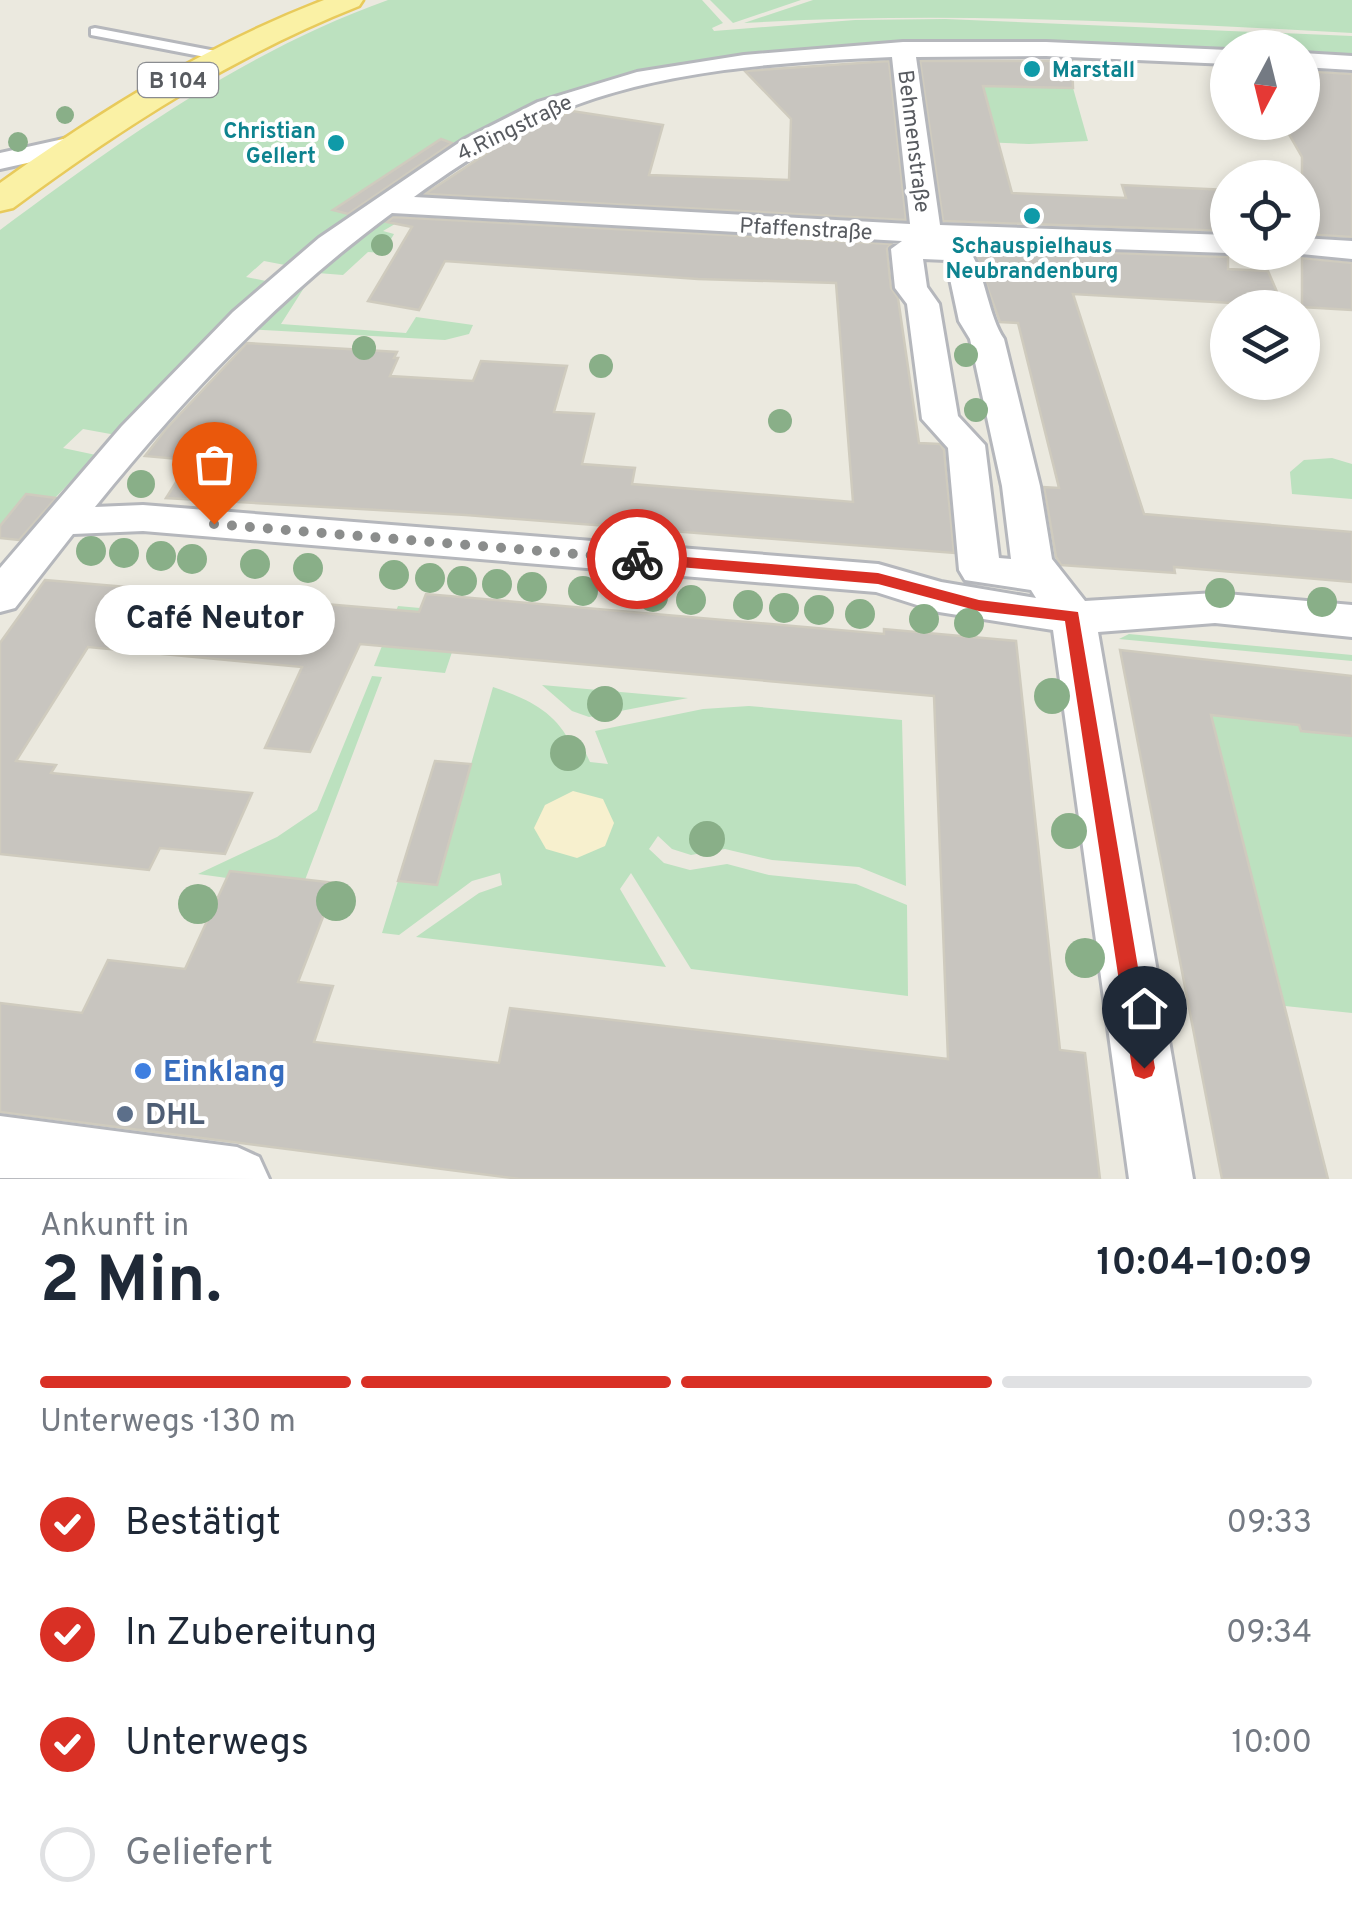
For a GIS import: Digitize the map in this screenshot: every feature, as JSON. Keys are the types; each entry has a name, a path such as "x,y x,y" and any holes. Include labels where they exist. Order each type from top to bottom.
{"main road":[{"name":"B 104","path":"0,200 77,144 221,56 350,0"}],"street":[{"name":"4.Ringstraße","path":"0,597 108,464 281,284 460,151 576,96 709,66 903,49 1210,56"},
{"name":"Behmenstraße","path":"903,49 939,242 960,256 975,321 987,338 1017,468 1032,562 1058,596 1157,1154"},
{"path":"1320,61 1352,63"},
{"path":"4,160 77,144"},
{"name":"Pfaffenstraße","path":"386,204 939,242 1210,244"},
{"path":"939,242 906,248 904,287 922,304 940,419 966,445 980,570 1127,616 1214,608 1352,622"},
{"path":"1320,248 1352,250"},
{"path":"904,287 967,290"},
{"path":"970,467 1017,468"},
{"path":"62,521 143,518 878,578 979,606 1058,596"},
{"path":"0,1147 237,1179"}],"lane":[{"path":"95,32 221,56"}],"green space":[{"path":"388,0 702,0 723,23 712,28 714,31 855,20 945,19 1210,30 1210,54 771,55 541,104 456,143 441,140 423,150 437,155 377,195 360,191 335,209 352,214 285,265 264,261 246,277 266,281 116,435 83,429 63,448 96,455 55,498 26,494 0,526 0,230 186,100 234,71 335,21"},
{"path":"710,0 801,0 733,23"},
{"path":"813,0 1352,0 1352,33 972,18 744,23"},
{"path":"1320,35 1352,36 1352,58 1320,55"},
{"path":"967,84 1073,88 1088,141 1029,144 932,140"},
{"path":"388,220 400,221 383,231 394,234 383,253 368,252 343,275 305,272 366,227"},
{"path":"298,279 309,280 281,324 406,333 416,317 473,325 469,334 445,340 247,329"},
{"path":"1332,458 1352,464 1352,499 1292,494 1290,472 1304,460"},
{"path":"398,606 420,608 405,647 452,652 445,673 374,666"},
{"path":"1129,634 1352,655 1352,661 1119,639"},
{"path":"372,676 382,677 305,880 230,871 227,878 198,874 277,837 317,810"},
{"path":"542,685 688,698 589,717 572,711"},
{"path":"493,687 537,706 569,740 582,745 590,762 608,764 595,731 703,709 749,706 902,720 906,886 859,867 772,860 725,849 691,855 672,849 658,836 649,849 664,863 690,870 727,864 769,875 856,884 907,905 908,996 691,969 631,873 620,889 666,967 416,937 479,893 502,885 500,873 472,881 399,935 382,933 398,881 437,884"},
{"path":"1211,715 1299,725 1352,736 1352,1013 1285,1006"}],"sand":[{"path":"573,791 603,799 614,823 605,846 577,858 546,849 534,828 545,805"}],"building":[{"path":"889,61 906,220 425,194 504,142 572,111 663,125 649,175 789,180 791,119 745,71"},
{"path":"920,61 1072,61 1073,88 983,86 1012,193 1126,198 1122,185 1210,189 1210,230 943,221"},
{"path":"1320,72 1352,74 1352,237 1320,235 1320,160 1302,157 1292,140 1320,140"},
{"path":"441,139 452,143 348,214 333,210"},
{"path":"393,217 891,244 887,249 891,288 898,298 919,443 940,444 944,450 954,553 466,515 166,498 190,460 145,456 247,343 397,352 390,376 473,381 481,361 567,366 554,412 594,414 582,464 635,468 632,484 853,502 836,283 698,279 445,261 419,310 368,301 412,227 387,222"},
{"path":"973,248 1210,256 1210,270 1268,271 1276,290 1210,290 1210,302 1073,294 1144,514 1352,532 1352,582 1174,567 1175,573 1061,565 1056,557 1044,487 1059,488 1018,323 1000,322"},
{"path":"1320,260 1352,263 1352,310 1320,308 1320,290 1302,290 1302,270 1320,270"},
{"path":"26,494 56,498 19,540 0,538 0,526"},
{"path":"45,580 419,612 426,594 884,634 884,629 1016,641 1060,1050 1085,1053 1100,1179 520,1179 0,1112 0,1003 82,1013 108,960 185,969 230,871 336,883 298,982 333,986 314,1042 499,1063 510,1008 948,1059 934,696 360,644 310,752 265,748 302,667 88,647 16,761 56,765 51,773 252,793 225,854 160,848 149,870 0,854 0,643"},
{"path":"1120,650 1352,676 1352,736 1301,731 1299,725 1211,715 1328,1179 1222,1179"},
{"path":"435,761 471,764 437,885 398,881"}],"way so far":[{"path":"214,524 637,559"}],"place":[{"name":"Marstall","path":"1032,69"},
{"name":"Christian Gellert","path":"336,143"},
{"name":"Schauspielhaus Neubrandenburg","path":"1032,216"},
{"name":"Café Neutor","path":"214,524"},
{"name":"Einklang","path":"143,1071"},
{"name":"DHL","path":"125,1114"}],"route":[{"path":"637,559 878,578 979,606 1072,616 1144,1068"}]}
